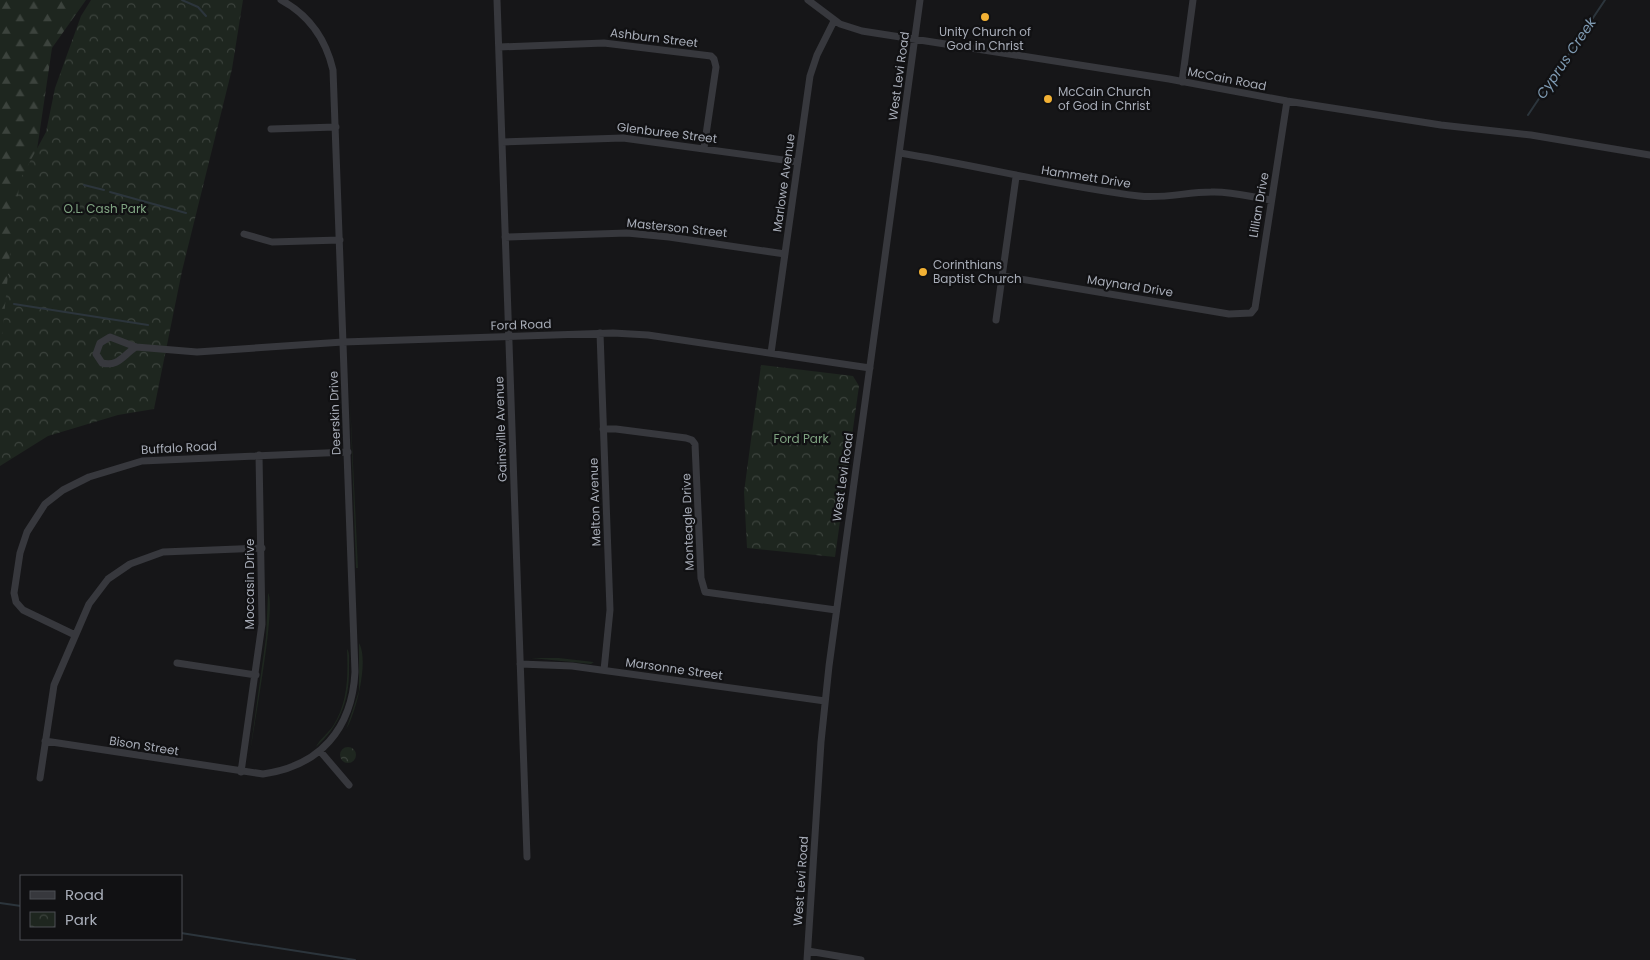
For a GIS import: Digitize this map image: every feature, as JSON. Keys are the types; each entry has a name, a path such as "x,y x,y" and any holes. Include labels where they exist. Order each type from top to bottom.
{"street":[{"name":"Deerskin Drive","path":"241,772 263,774 279,772 298,765 320,751 333,738 345,720 354,686 348,452 333,70 325,45 309,21 281,0"},
{"name":"Gainsville Avenue","path":"497,0 527,857"},
{"name":"McCain Road","path":"808,0 834,21 850,28 1287,101 1441,125 1531,135 1650,155"},
{"name":"West Levi Road","path":"807,960 825,701 920,0"},
{"path":"1182,82 1193,0"},
{"name":"Marlowe Avenue","path":"771,353 810,76 817,55 834,21"},
{"name":"Ashburn Street","path":"499,46 601,43 711,56 714,58 716,67 704,148"},
{"name":"Lillian Drive","path":"1253,311 1287,101"},
{"path":"271,129 336,127"},
{"name":"Glenburee Street","path":"502,142 623,138 798,162"},
{"name":"Hammett Drive","path":"900,153 969,164 1016,177 1146,197 1211,192 1271,200"},
{"path":"996,320 1016,177"},
{"name":"Masterson Street","path":"505,237 627,233 663,236 785,254"},
{"path":"244,234 272,242 340,240"},
{"name":"Maynard Drive","path":"1003,276 1229,314 1246,314 1253,311"},
{"name":"Ford Road","path":"136,347 117,363 102,363 96,354 100,343 110,337 136,347 172,352 215,352 343,342 600,333 648,335 870,368"},
{"name":"Melton Avenue","path":"600,333 610,621 604,670"},
{"name":"Monteagle Drive","path":"603,429 686,438 692,440 695,444 701,578 705,592 836,610"},
{"name":"Buffalo Road","path":"75,635 30,614 18,606 14,593 22,546 36,516 49,501 63,490 81,480 131,463 148,460 348,452"},
{"name":"Moccasin Drive","path":"241,772 262,624 259,456"},
{"path":"40,778 52,692 89,604 100,588 111,577 134,562 156,554 172,551 262,548"},
{"path":"177,663 256,675"},
{"name":"Marsonne Street","path":"520,664 552,664 604,670 825,701"},
{"name":"Bison Street","path":"45,742 241,772"},
{"path":"320,751 349,785"},
{"path":"808,951 860,960"}],"green space":[{"path":"0,0 86,0 52,48 0,401"},
{"name":"O.L. Cash Park","path":"91,0 243,0 232,69 182,271 154,409 118,415 48,436 0,466 0,358 13,222 21,178 46,132 55,88 81,16"},
{"name":"Ford Park","path":"761,365 853,376 859,386 835,557 747,548 744,492"},
{"path":"350,400 358,568 356,568"},
{"path":"268,593 270,602 267,644 249,760 266,637"},
{"path":"359,643 363,661 362,673 358,699 346,730 359,691"},
{"path":"347,649 349,652 349,679 342,711 331,730 316,747 333,726 342,708 347,679"},
{"path":"531,658 559,658 594,662 591,664"},
{"path":"348,747 356,755 348,763 340,755"}],"waterway":[{"path":"182,0 198,7 206,16"},
{"name":"Cyprus Creek","path":"1528,115 1605,0"},
{"path":"84,185 104,190"},
{"path":"110,192 186,213"},
{"path":"14,304 148,325"},
{"path":"0,903 20,906"},
{"path":"182,933 355,960"}],"place":[{"name":"Unity Church of God in Christ","path":"985,17"},
{"name":"McCain Church of God in Christ","path":"1048,99"},
{"name":"Corinthians Baptist Church","path":"923,272"}]}
